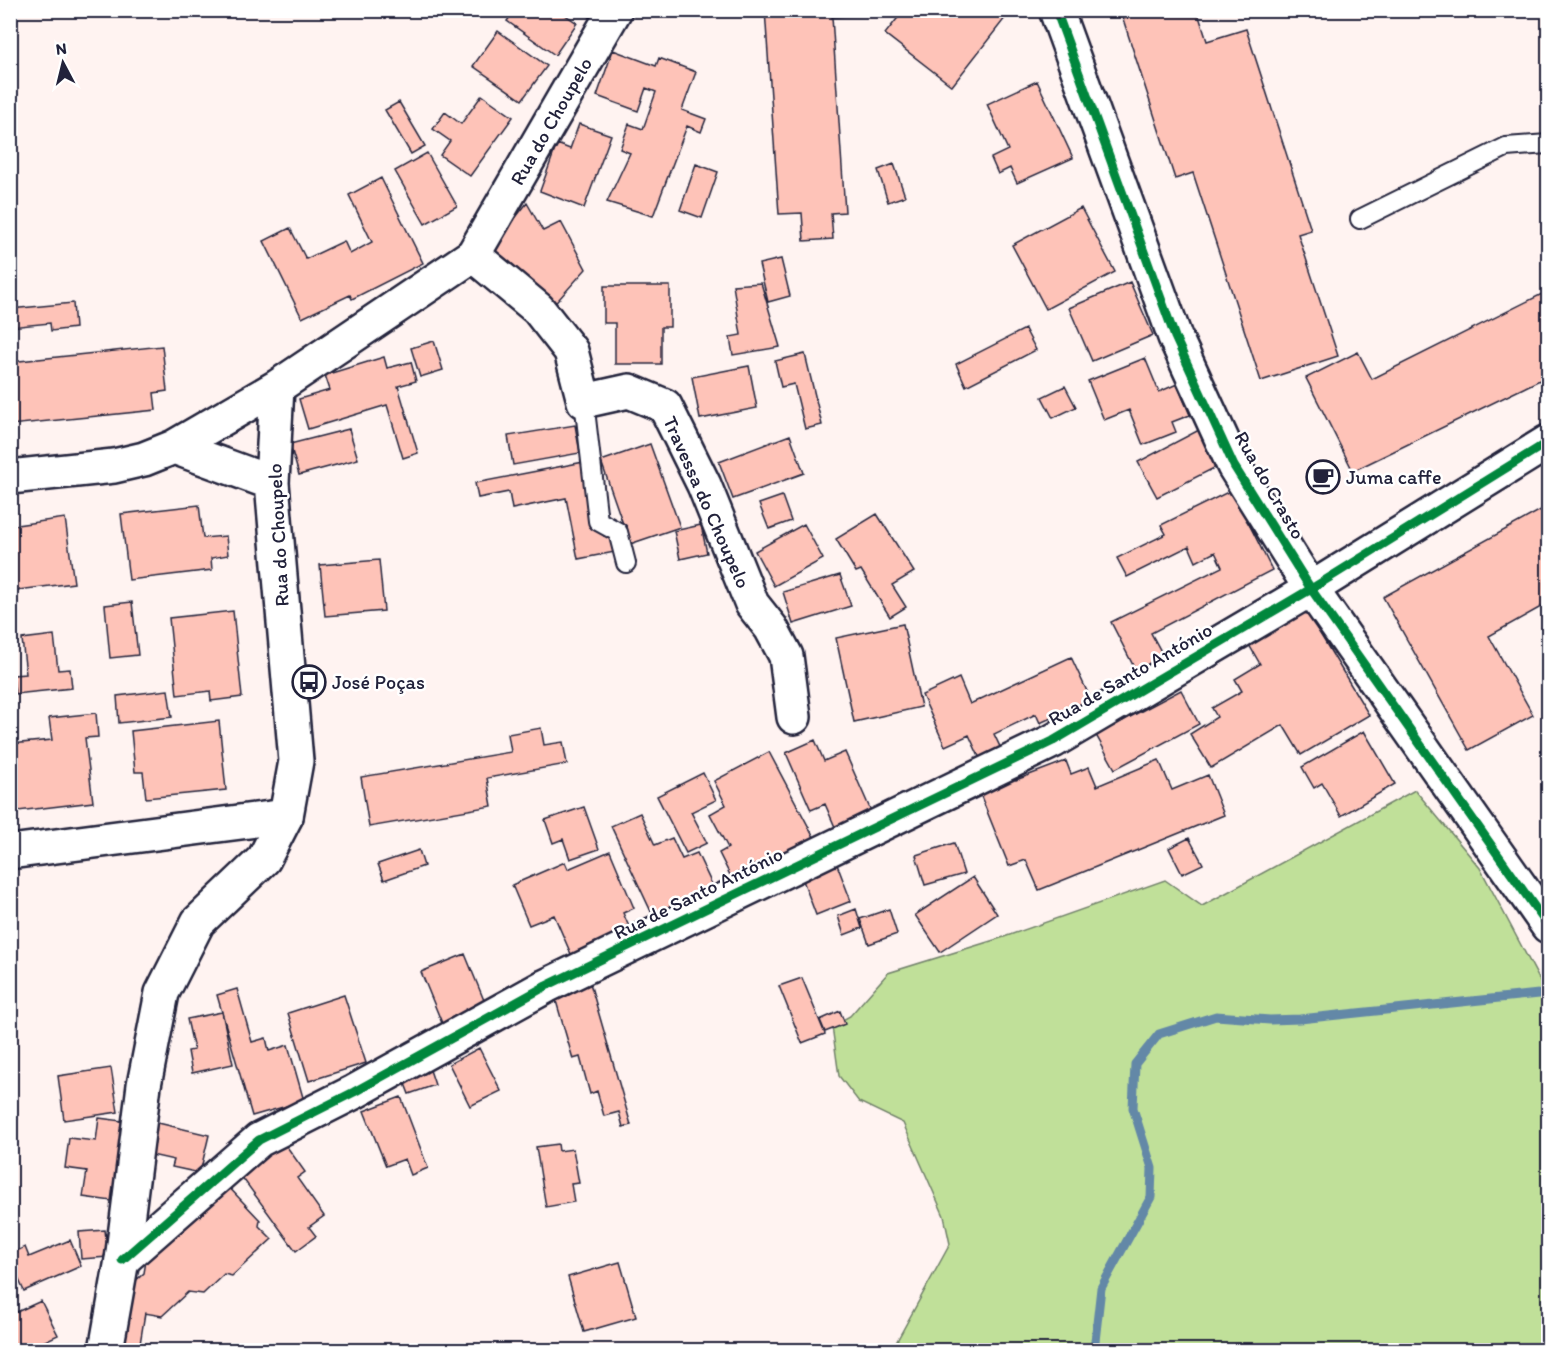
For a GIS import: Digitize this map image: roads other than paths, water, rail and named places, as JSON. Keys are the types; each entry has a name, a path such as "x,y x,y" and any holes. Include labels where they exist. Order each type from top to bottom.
{"street":[{"name":"Rua do Choupelo","path":"106,1350 122,1260 139,1121 162,993 198,922 264,859 286,816 296,761 272,483 277,387 473,255 615,10"},
{"name":"Rua do Crasto","path":"1056,10 1175,337 1234,466 1311,589 1548,926"},
{"path":"473,255 538,309 571,351 584,401"},
{"path":"10,477 114,466 144,459 174,447 277,387"},
{"name":"Travessa do Choupelo","path":"584,401 629,391 665,406 704,485 752,604 771,628 786,656 794,717"},
{"name":"Rua de Santo António","path":"122,1260 260,1140 354,1092 546,986 1053,741 1311,589 1548,442"},
{"path":"174,447 272,483"},
{"path":"10,852 286,816"}],"lane":[{"path":"1360,219 1506,147 1548,144"},
{"path":"584,401 598,520 618,532 626,563"}],"waterway":[{"path":"1094,1350 1101,1288 1151,1197 1152,1168 1133,1108 1135,1064 1159,1034 1216,1016 1270,1020 1300,1019 1548,993"}],"place":[{"name":"Juma caffe","path":"1323,477"},
{"name":"José Poças","path":"309,682"}]}
